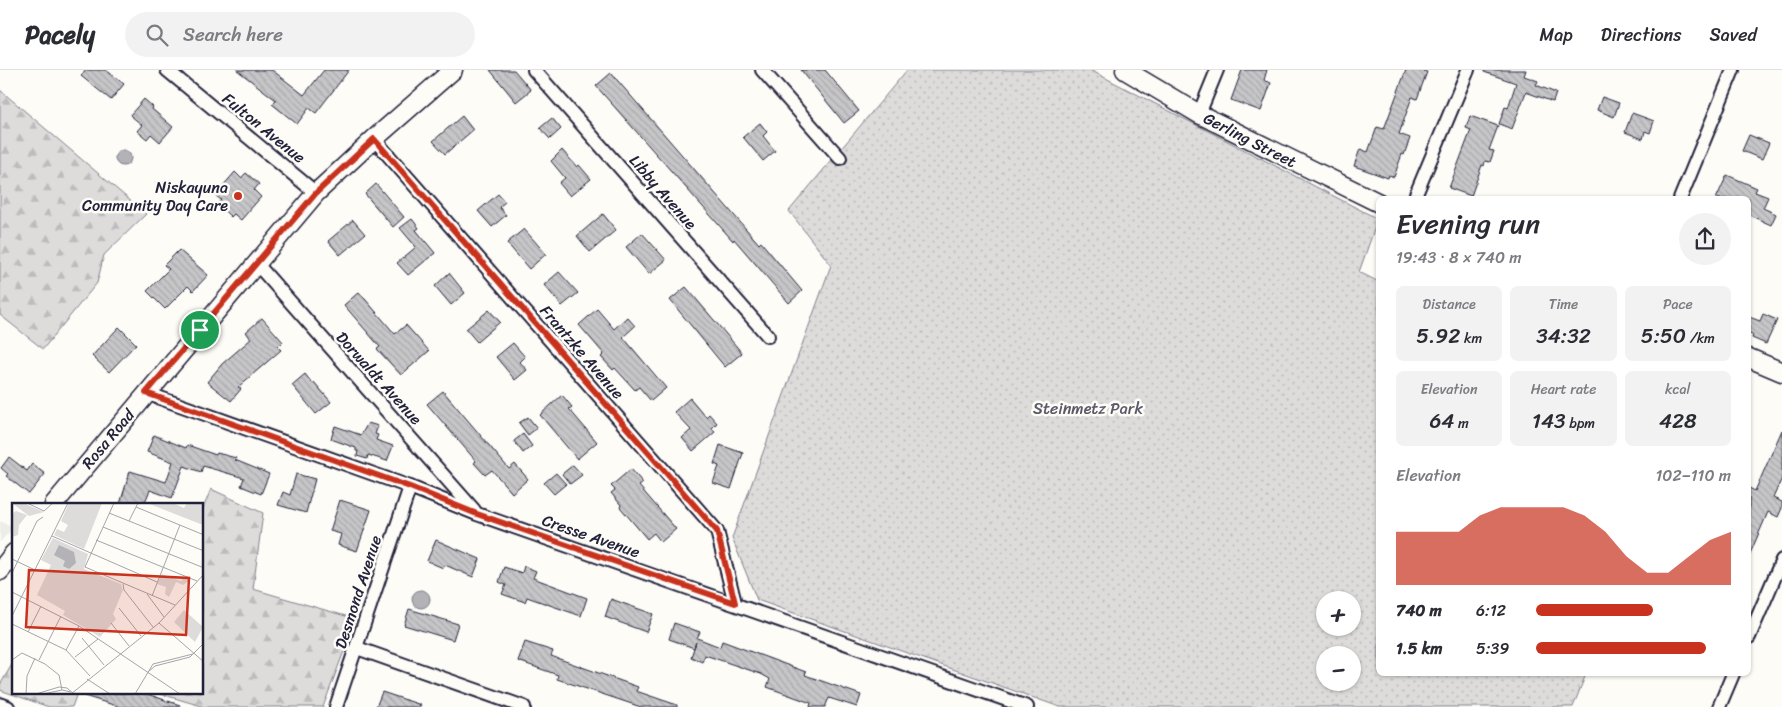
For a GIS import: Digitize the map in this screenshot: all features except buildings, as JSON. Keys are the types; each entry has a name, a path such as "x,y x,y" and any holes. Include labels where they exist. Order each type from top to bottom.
{"street":[{"name":"Fulton Avenue","path":"167,70 316,193"},
{"name":"Rosa Road","path":"55,503 316,193 453,70"},
{"name":"Libby Avenue","path":"534,70 768,336"},
{"path":"762,70 840,158"},
{"name":"Gerling Street","path":"1125,70 1199,114 1376,201"},
{"path":"1199,114 1217,70"},
{"path":"1415,196 1468,70"},
{"path":"1681,196 1733,70"},
{"name":"Frantzke Avenue","path":"374,139 717,531 735,603"},
{"name":"Dorwaldt Avenue","path":"256,263 477,514"},
{"path":"1751,359 1782,372"},
{"name":"Cresse Avenue","path":"146,393 410,487 477,514 1027,707"},
{"name":"Desmond Avenue","path":"336,707 410,487"},
{"path":"0,571 12,556"},
{"path":"1751,632 1782,560"},
{"path":"357,648 524,707"},
{"path":"1724,705 1732,676"},
{"path":"0,704 8,707"}],"shaded area":[{"path":"120,150 126,150 131,155 129,164 120,166 115,161 115,155"},
{"path":"0,521 12,529 0,542"},
{"path":"421,590 427,593 430,599 427,605 421,608 415,605 412,599 415,593"}],"green space":[{"name":"Steinmetz Park","path":"907,70 1090,70 1376,218 1376,225 1359,272 1376,280 1376,676 1585,676 1573,707 1060,707 757,600 732,538 831,265 789,211"},
{"path":"0,90 146,214 104,255 97,283 43,349 0,315"},
{"path":"211,489 263,513 253,589 356,619 323,707 205,707 160,694 204,694 204,506"},
{"path":"12,664 12,694 77,694 72,707 49,707 0,690 0,685"}],"place":[{"name":"Niskayuna Community Day Care","path":"238,196"}],"route":[{"path":"374,139 717,531 735,603 477,514 410,487 146,393 200,330 316,193 374,139"}]}
